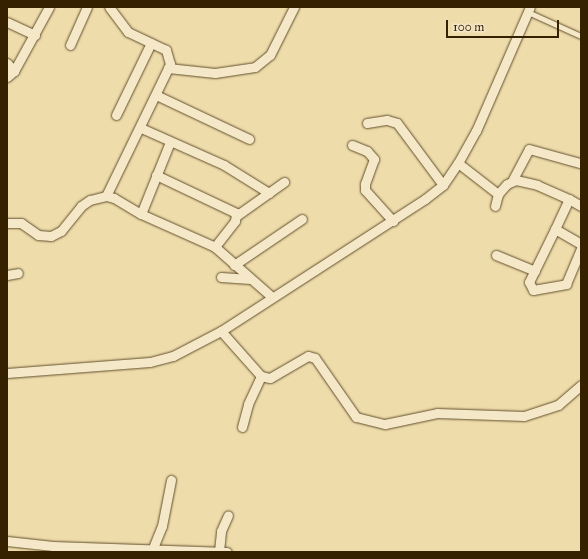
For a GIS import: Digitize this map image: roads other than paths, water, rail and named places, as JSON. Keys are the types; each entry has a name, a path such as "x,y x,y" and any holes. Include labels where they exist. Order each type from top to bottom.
{"street":[{"path":"11,74 35,35 49,7"},
{"path":"70,45 87,7"},
{"path":"106,196 126,150 140,128 170,64 166,50 128,32 109,7"},
{"path":"168,68 215,73 255,67 270,56 294,7"},
{"path":"7,373 150,362 173,356 221,331 393,221 443,185 458,163 529,9"},
{"path":"7,22 35,35"},
{"path":"116,115 152,43"},
{"path":"7,64 11,74"},
{"path":"156,95 249,138"},
{"path":"367,123 386,120 397,122 443,185"},
{"path":"140,128 224,165 269,192"},
{"path":"141,214 170,142"},
{"path":"352,145 367,151 373,156 374,164 365,184 365,190 393,221"},
{"path":"495,206 498,194 512,181 526,151 529,149 580,163"},
{"path":"458,163 498,194"},
{"path":"156,175 234,212 236,216"},
{"path":"512,181 537,185 581,206"},
{"path":"215,247 236,216 284,182"},
{"path":"7,222 21,223 38,235 51,236 61,231 81,206 97,197 106,196 141,214 215,247 272,297"},
{"path":"569,199 529,282 533,290 566,284 581,248"},
{"path":"234,265 302,219"},
{"path":"555,229 581,244"},
{"path":"496,255 535,271"},
{"path":"7,275 18,274"},
{"path":"221,277 250,279"},
{"path":"221,331 261,376 270,378 308,356 315,358 356,417 385,424 437,414 524,416 558,405 581,385"},
{"path":"242,427 248,404 261,376"},
{"path":"153,548 162,526 171,480"},
{"path":"7,541 52,549 121,550 153,548 170,551 223,551 221,531 228,515"}],"lane":[{"path":"529,9 581,36"}]}
